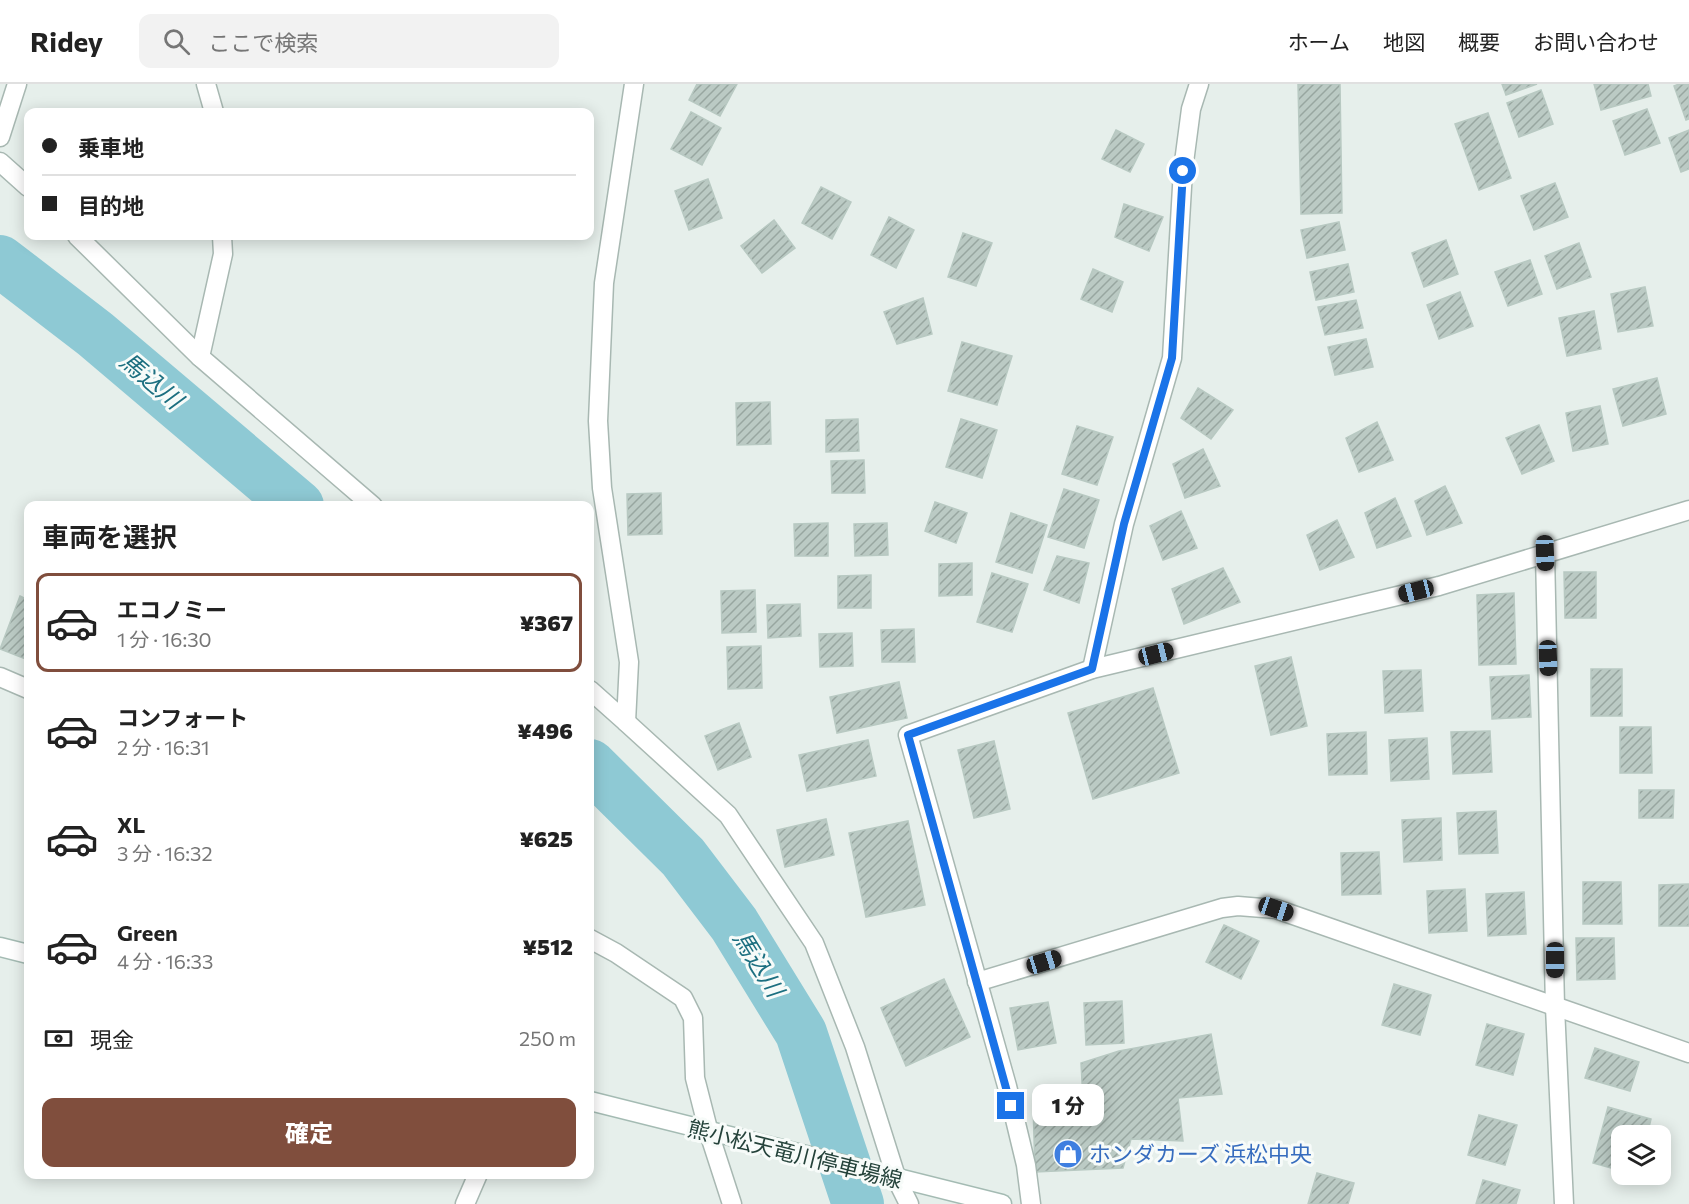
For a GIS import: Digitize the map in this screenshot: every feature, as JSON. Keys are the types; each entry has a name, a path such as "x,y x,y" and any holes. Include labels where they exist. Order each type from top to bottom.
{"street":[{"path":"0,137 17,84"},
{"path":"206,84 213,108"},
{"path":"626,722 628,662 602,488 598,421 604,283 634,84"},
{"path":"1092,669 1124,524 1172,358 1183,171 1191,109 1199,84"},
{"path":"0,162 24,183"},
{"path":"81,240 200,357 367,501"},
{"path":"200,357 223,254 222,240"},
{"path":"1031,1204 1026,1165 1009,1098 908,735 1092,669 1439,586 1689,510"},
{"path":"1545,553 1555,1007 1564,1204"},
{"path":"0,677 24,687"},
{"path":"594,694 728,815 814,943 855,1047 888,1177 909,1204"},
{"path":"977,982 1222,908 1238,906 1276,909 1689,1053"},
{"path":"594,941 616,953 683,998 693,1018 695,1078 715,1135 732,1204"},
{"path":"0,946 24,953"},
{"name":"熊小松天竜川停車場線","path":"594,1102 715,1135 1002,1204"},
{"path":"465,1204 476,1179"}],"building":[{"path":"697,84 737,84 720,116 689,100"},
{"path":"1298,84 1340,84 1342,213 1301,214"},
{"path":"1502,84 1537,84 1506,95"},
{"path":"1594,84 1648,84 1651,96 1601,110"},
{"path":"1689,84 1689,119 1686,120 1674,86"},
{"path":"1541,90 1553,124 1519,137 1507,103"},
{"path":"1647,109 1660,143 1625,155 1613,121"},
{"path":"691,112 721,128 702,165 671,149"},
{"path":"1488,113 1511,178 1479,190 1455,124"},
{"path":"1116,130 1144,144 1130,172 1102,159"},
{"path":"1689,130 1689,169 1681,172 1669,138"},
{"path":"708,179 722,218 689,230 675,191"},
{"path":"1555,183 1568,217 1534,230 1521,196"},
{"path":"821,187 851,202 832,239 802,223"},
{"path":"1124,204 1163,217 1149,251 1115,237"},
{"path":"889,217 914,230 896,268 871,255"},
{"path":"774,220 795,248 762,273 741,246"},
{"path":"1339,222 1345,250 1307,258 1301,230"},
{"path":"963,233 992,243 976,286 948,277"},
{"path":"1446,240 1458,274 1424,287 1412,253"},
{"path":"1579,243 1591,277 1557,289 1545,256"},
{"path":"1530,260 1542,294 1508,306 1495,272"},
{"path":"1348,264 1354,292 1316,300 1310,272"},
{"path":"1093,269 1123,282 1112,312 1081,299"},
{"path":"1645,287 1653,326 1618,332 1611,294"},
{"path":"1460,292 1473,326 1439,339 1427,305"},
{"path":"923,298 932,334 897,344 884,312"},
{"path":"1356,300 1363,328 1325,335 1318,307"},
{"path":"1594,311 1601,349 1567,356 1559,318"},
{"path":"1366,339 1373,367 1335,375 1328,347"},
{"path":"962,342 1012,356 997,405 948,391"},
{"path":"1657,378 1666,414 1623,426 1613,389"},
{"path":"1198,388 1233,410 1211,439 1181,418"},
{"path":"770,402 771,444 737,445 736,403"},
{"path":"1600,406 1608,444 1573,451 1566,413"},
{"path":"858,419 859,451 826,452 826,420"},
{"path":"961,419 997,430 982,478 946,467"},
{"path":"1377,422 1393,460 1359,472 1346,438"},
{"path":"1539,425 1554,461 1522,474 1506,438"},
{"path":"1077,426 1113,437 1097,485 1062,474"},
{"path":"1203,449 1220,486 1185,498 1173,464"},
{"path":"864,460 865,493 832,493 831,461"},
{"path":"1445,486 1462,523 1427,535 1415,501"},
{"path":"1064,489 1099,500 1084,548 1048,537"},
{"path":"661,493 662,534 628,535 627,494"},
{"path":"1395,498 1411,536 1377,548 1365,513"},
{"path":"935,502 967,513 956,543 925,531"},
{"path":"1181,511 1197,548 1163,560 1150,526"},
{"path":"1011,513 1047,525 1032,573 996,562"},
{"path":"1337,520 1354,557 1320,570 1307,535"},
{"path":"828,523 828,556 795,556 794,524"},
{"path":"887,523 888,555 855,556 854,524"},
{"path":"1057,556 1089,563 1079,603 1044,590"},
{"path":"972,563 972,595 939,596 939,564"},
{"path":"1223,568 1240,602 1184,624 1172,589"},
{"path":"1564,572 1596,572 1596,618 1565,618"},
{"path":"992,573 1028,584 1012,632 977,622"},
{"path":"871,575 871,608 838,608 838,576"},
{"path":"755,590 756,632 722,633 721,591"},
{"path":"1514,593 1516,664 1479,665 1477,595"},
{"path":"20,596 24,598 24,658 0,649"},
{"path":"800,604 801,636 768,638 767,605"},
{"path":"914,629 915,662 882,662 881,630"},
{"path":"852,633 853,666 820,667 819,634"},
{"path":"761,646 762,688 728,689 727,647"},
{"path":"1291,657 1307,726 1271,735 1255,666"},
{"path":"1591,669 1622,669 1622,716 1591,716"},
{"path":"1421,670 1423,711 1385,713 1383,671"},
{"path":"1529,675 1531,717 1492,719 1490,677"},
{"path":"899,682 907,718 837,733 830,697"},
{"path":"1153,688 1179,773 1093,799 1068,713"},
{"path":"739,723 751,757 718,770 705,736"},
{"path":"1620,727 1651,727 1652,773 1620,773"},
{"path":"1490,731 1492,772 1453,774 1451,732"},
{"path":"1366,732 1367,774 1329,775 1327,734"},
{"path":"1427,738 1429,779 1391,781 1389,740"},
{"path":"868,740 876,776 807,791 799,755"},
{"path":"994,741 1010,809 974,818 958,750"},
{"path":"1639,790 1674,790 1673,818 1639,818"},
{"path":"1496,811 1498,853 1459,854 1457,813"},
{"path":"1441,818 1442,860 1404,862 1402,820"},
{"path":"826,819 834,855 785,867 777,830"},
{"path":"908,821 925,905 866,917 849,833"},
{"path":"1379,852 1381,894 1342,895 1341,853"},
{"path":"1583,882 1621,882 1622,924 1583,924"},
{"path":"1689,884 1689,926 1659,926 1659,885"},
{"path":"1465,889 1467,931 1429,933 1427,891"},
{"path":"1524,892 1526,934 1488,936 1486,894"},
{"path":"1224,925 1259,941 1241,979 1206,962"},
{"path":"1576,938 1614,938 1615,979 1577,980"},
{"path":"944,979 970,1037 906,1066 881,1008"},
{"path":"1394,984 1431,995 1420,1035 1382,1025"},
{"path":"1122,1001 1124,1043 1086,1045 1084,1003"},
{"path":"1048,1002 1056,1043 1018,1050 1010,1008"},
{"path":"1487,1024 1524,1034 1513,1075 1476,1065"},
{"path":"1211,1034 1222,1094 1178,1098 1183,1141 1131,1139 1123,1168 1035,1172 1033,1102 1083,1100 1081,1063 1119,1051"},
{"path":"1595,1048 1639,1062 1630,1091 1585,1078"},
{"path":"1608,1107 1651,1119 1650,1125 1611,1125 1611,1168 1593,1163"},
{"path":"1479,1115 1517,1125 1505,1165 1468,1155"},
{"path":"1317,1173 1354,1183 1348,1204 1308,1204"},
{"path":"1483,1180 1520,1190 1516,1204 1476,1204"}],"waterway":[{"name":"馬込川","path":"0,261 95,334 292,501"},
{"name":"馬込川","path":"594,769 683,857 734,924 801,1033 858,1204"}],"place":[{"name":"ホンダカーズ 浜松中央","path":"1068,1154"}],"route":[{"path":"1011,1106 908,735 1092,669 1124,524 1172,358 1183,171"}]}
